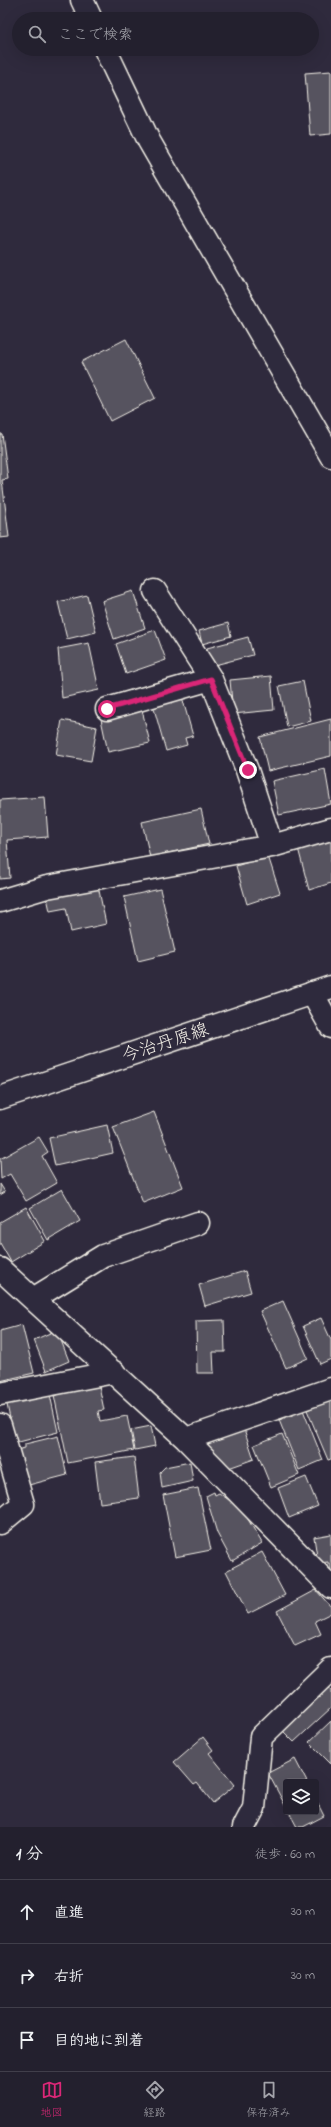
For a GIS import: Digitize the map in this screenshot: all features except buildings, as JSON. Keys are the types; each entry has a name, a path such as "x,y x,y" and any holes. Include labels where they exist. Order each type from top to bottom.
{"street":[{"path":"82,0 88,12"},
{"path":"108,56 149,141 331,456"},
{"path":"155,591 211,679 248,770 272,846"},
{"path":"107,709 211,679"},
{"path":"0,901 46,888 272,846 331,829"},
{"path":"322,990 331,1027"},
{"name":"今治丹原線","path":"0,1098 322,990"},
{"path":"34,1299 103,1256 198,1224"},
{"path":"0,1269 186,1439 331,1587"},
{"path":"0,1394 114,1372"},
{"path":"186,1439 331,1389"},
{"path":"0,1425 23,1504 0,1523"},
{"path":"244,1827 254,1808 260,1737 331,1669"}],"route":[{"path":"107,709 211,679 248,770"}]}
